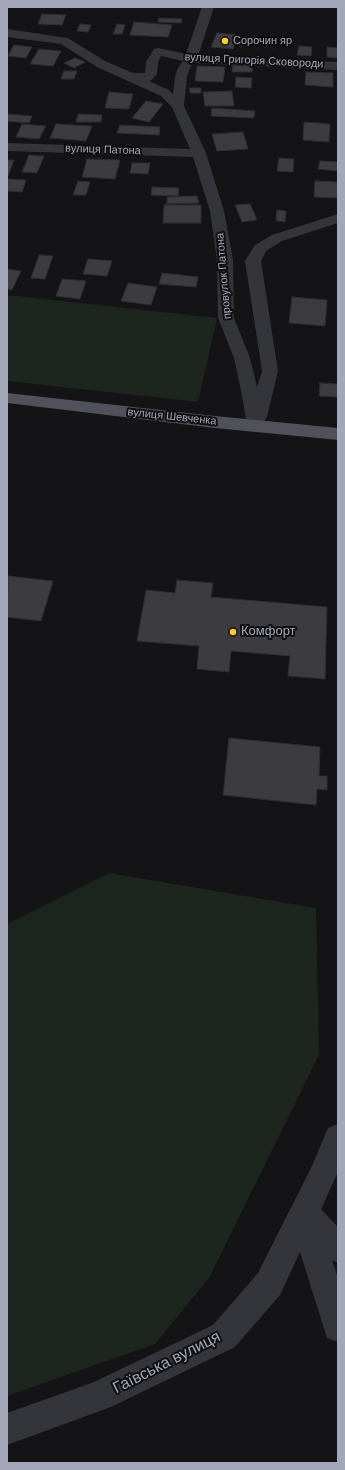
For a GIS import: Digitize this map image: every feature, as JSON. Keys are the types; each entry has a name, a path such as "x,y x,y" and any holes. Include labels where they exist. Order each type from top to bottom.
{"main road":[{"name":"вулиця Шевченка","path":"7,398 216,422 338,434"}],"street":[{"path":"7,33 64,41 101,64 131,77 148,76 151,74 152,62 158,52 182,41 196,29 206,11"},
{"name":"провулок Патона","path":"178,106 181,77 184,68 191,59 206,11"},
{"name":"вулиця Григорія Сковороди","path":"158,52 191,59 338,66"},
{"name":"провулок Патона","path":"131,77 165,93 178,106 199,153 218,218 225,260 226,318 242,358 251,395 256,426"},
{"name":"вулиця Патона","path":"7,147 199,153"},
{"path":"256,426 270,371 253,261 260,248 277,238 338,218"},
{"name":"Гаївська вулиця","path":"7,1429 100,1396 224,1336 269,1284 322,1176 338,1138"},
{"path":"304,1213 338,1248"},
{"path":"304,1213 338,1327"}],"shaded area":[{"path":"7,295 217,318 198,402 7,381"},
{"path":"109,873 316,908 319,1055 209,1278 155,1344 7,1396 7,924"}],"building":[{"path":"42,14 66,15 62,25 38,24"},
{"path":"159,18 182,19 181,23 158,22"},
{"path":"134,22 172,25 168,37 130,35"},
{"path":"80,24 91,25 88,32 77,31"},
{"path":"117,24 125,25 122,34 113,34"},
{"name":"Сорочин яр","path":"217,33 238,35 233,49 211,47"},
{"path":"14,45 32,47 26,58 8,56"},
{"path":"299,46 312,47 311,56 297,55"},
{"path":"327,47 338,48 338,58 327,57"},
{"path":"39,49 61,51 53,66 30,64"},
{"path":"75,58 85,62 74,68 64,63"},
{"path":"233,65 253,66 252,72 232,72"},
{"path":"197,66 225,67 223,82 195,81"},
{"path":"64,71 77,71 74,79 61,79"},
{"path":"306,72 333,73 333,87 305,85"},
{"path":"236,77 252,78 251,88 235,87"},
{"path":"189,88 201,88 201,93 190,93"},
{"path":"232,91 234,106 205,106 203,92"},
{"path":"109,92 133,94 129,109 105,108"},
{"path":"146,101 163,104 149,122 132,118"},
{"path":"212,108 255,111 254,118 211,116"},
{"path":"7,114 32,116 29,123 7,121"},
{"path":"78,114 102,115 101,122 76,122"},
{"path":"304,122 330,124 329,142 303,140"},
{"path":"22,124 46,126 39,139 16,137"},
{"path":"56,124 92,126 86,141 50,138"},
{"path":"120,125 160,127 159,135 117,133"},
{"path":"243,132 248,149 217,151 212,134"},
{"path":"29,155 44,156 37,173 22,172"},
{"path":"279,158 294,159 293,172 277,171"},
{"path":"87,159 120,160 115,179 82,177"},
{"path":"7,160 14,160 8,176 7,176"},
{"path":"320,161 338,162 338,171 318,169"},
{"path":"132,163 150,163 148,174 130,173"},
{"path":"7,179 26,180 22,192 7,191"},
{"path":"78,181 90,182 86,195 73,195"},
{"path":"315,181 338,182 338,198 314,197"},
{"path":"152,187 179,188 178,196 151,195"},
{"path":"197,196 199,203 167,204 167,197"},
{"path":"250,204 257,220 242,222 235,205"},
{"path":"164,205 201,205 201,223 163,223"},
{"path":"277,210 286,211 285,222 276,221"},
{"path":"39,255 53,256 45,279 31,278"},
{"path":"88,259 112,261 107,276 83,274"},
{"path":"7,269 21,271 12,290 7,289"},
{"path":"162,273 198,277 196,287 159,284"},
{"path":"62,279 86,281 80,299 56,296"},
{"path":"128,283 157,287 151,305 121,301"},
{"path":"292,297 327,300 325,326 289,323"},
{"path":"320,383 338,384 338,397 319,396"},
{"path":"8,576 53,581 41,621 7,617"},
{"name":"Комфорт","path":"177,580 213,583 211,597 327,607 325,679 288,676 290,656 231,651 229,672 197,669 199,646 137,641 146,590 175,593"},
{"path":"229,738 320,747 319,776 327,776 327,790 317,789 316,805 223,795"}],"place":[{"name":"Сорочин яр","path":"225,41"},
{"name":"Комфорт","path":"233,632"}]}
